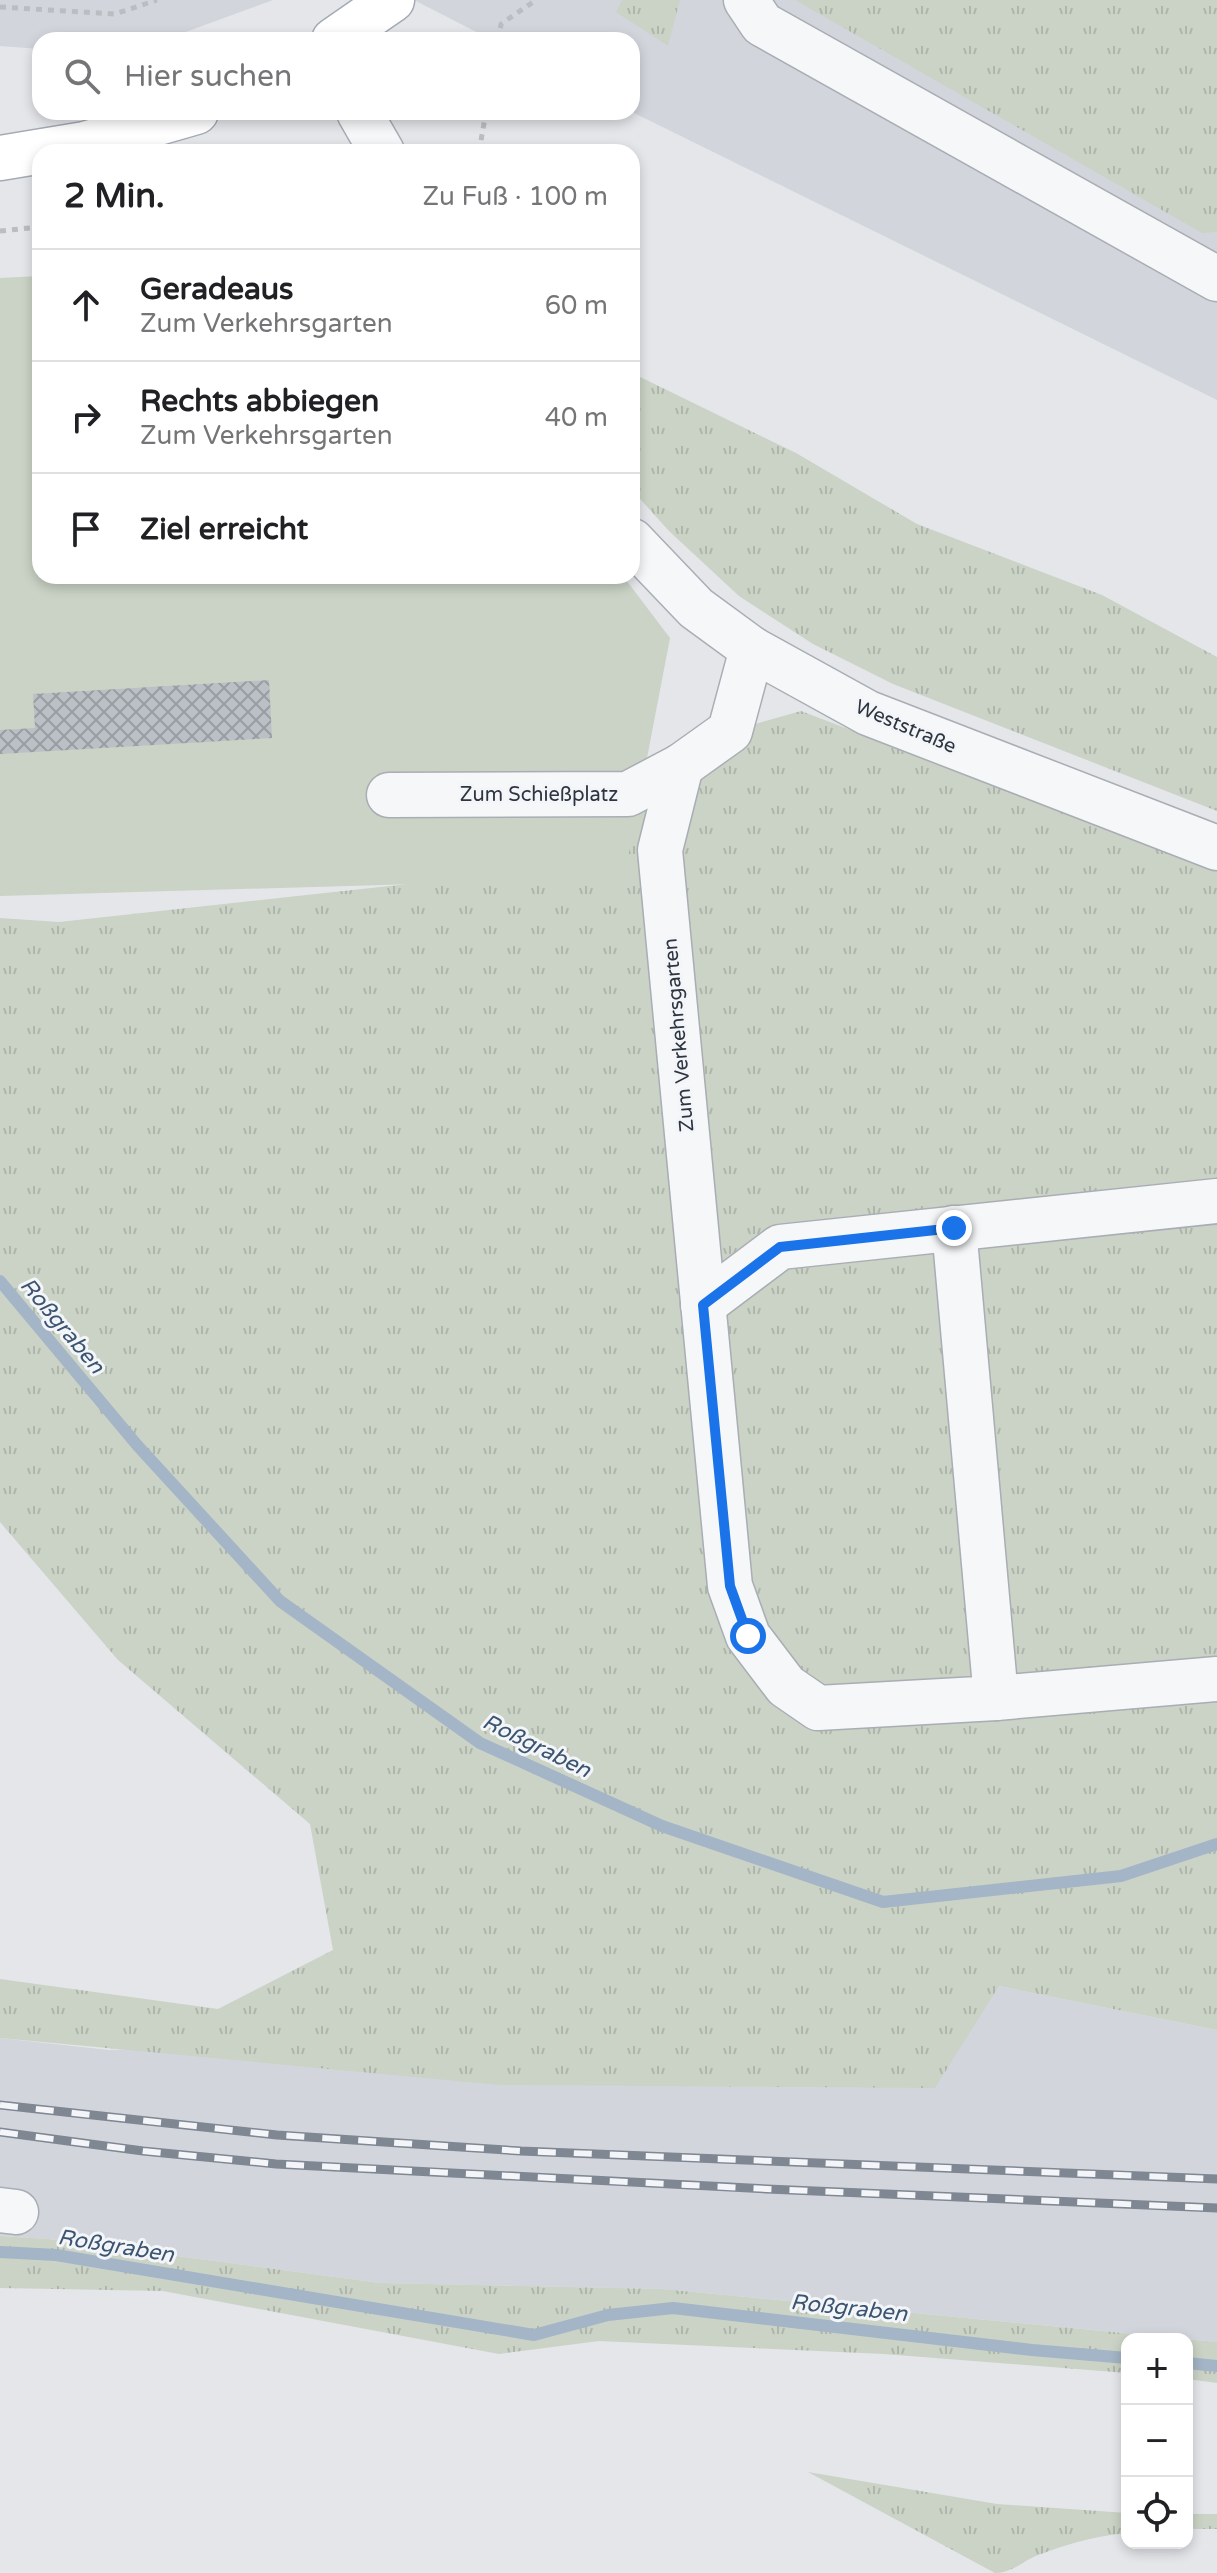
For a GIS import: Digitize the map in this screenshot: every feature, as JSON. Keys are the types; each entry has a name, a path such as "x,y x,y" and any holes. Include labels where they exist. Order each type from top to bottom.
{"main road":[{"path":"346,32 392,0"},
{"path":"85,144 168,120"},
{"path":"0,158 32,153"}],"street":[{"path":"746,0 762,24 1217,279"},
{"path":"364,120 377,144"},
{"name":"Weststraße","path":"640,549 696,608 752,649 868,713 1217,848"},
{"name":"Zum Schießplatz","path":"389,795 628,794 681,766 730,731 752,649"},
{"name":"Zum Verkehrsgarten","path":"681,766 660,850 730,1586 748,1636 786,1686 818,1708 996,1698 1217,1679"},
{"path":"703,1305 780,1247 954,1228 1216,1211"},
{"path":"954,1228 996,1698"}],"path":[{"path":"0,7 115,14 157,0"},
{"path":"500,32 501,24 536,0"},
{"path":"480,144 485,120"},
{"path":"0,231 32,228"}],"shaded area":[{"path":"0,0 273,0 186,32 32,32 32,48 0,46"},
{"path":"414,0 1217,0 1217,400 640,116 640,32 476,32"},
{"path":"999,1986 1217,2030 1217,2342 1193,2340 1193,2333 1123,2333 662,2289 380,2283 48,2239 0,2236 0,2038 109,2050 764,2023"}],"green space":[{"path":"622,0 680,0 668,46 616,12"},
{"path":"795,0 1217,0 1217,232 1202,233"},
{"path":"32,276 32,584 629,584 670,638 624,878 0,896 0,278"},
{"path":"640,377 796,453 917,524 1102,595 1217,657 1217,811 893,684 813,644 739,596 669,531 640,499"},
{"path":"801,711 1217,870 1217,2030 999,1986 935,2088 499,2085 0,2038 0,1979 218,2009 333,1950 310,1824 118,1660 0,1522 0,918 59,922 426,882 628,794 730,731"},
{"path":"0,2236 48,2239 380,2283 662,2289 1123,2333 1121,2373 884,2354 599,2341 499,2354 163,2291 0,2288"},
{"path":"1193,2340 1217,2342 1217,2383 1193,2380"},
{"path":"808,2472 997,2504 1121,2513 1121,2534 1062,2546 1008,2571 995,2573"},
{"path":"1193,2514 1217,2514 1217,2529 1193,2529"}],"building":[{"path":"269,680 272,738 0,754 0,730 35,728 33,694"}],"waterway":[{"name":"Roßgraben","path":"0,1281 137,1445 280,1601 480,1743 662,1826 883,1902 1121,1876 1217,1844"},
{"name":"Roßgraben","path":"0,2252 56,2255 534,2335 608,2315 673,2308 1121,2357"},
{"name":"Roßgraben","path":"1193,2364 1217,2366"}],"railway":[{"path":"0,2105 277,2135 521,2151 1217,2179"},
{"path":"0,2132 143,2151 276,2164 1217,2208"}],"route":[{"path":"748,1636 730,1586 703,1305 780,1247 954,1228"}]}
